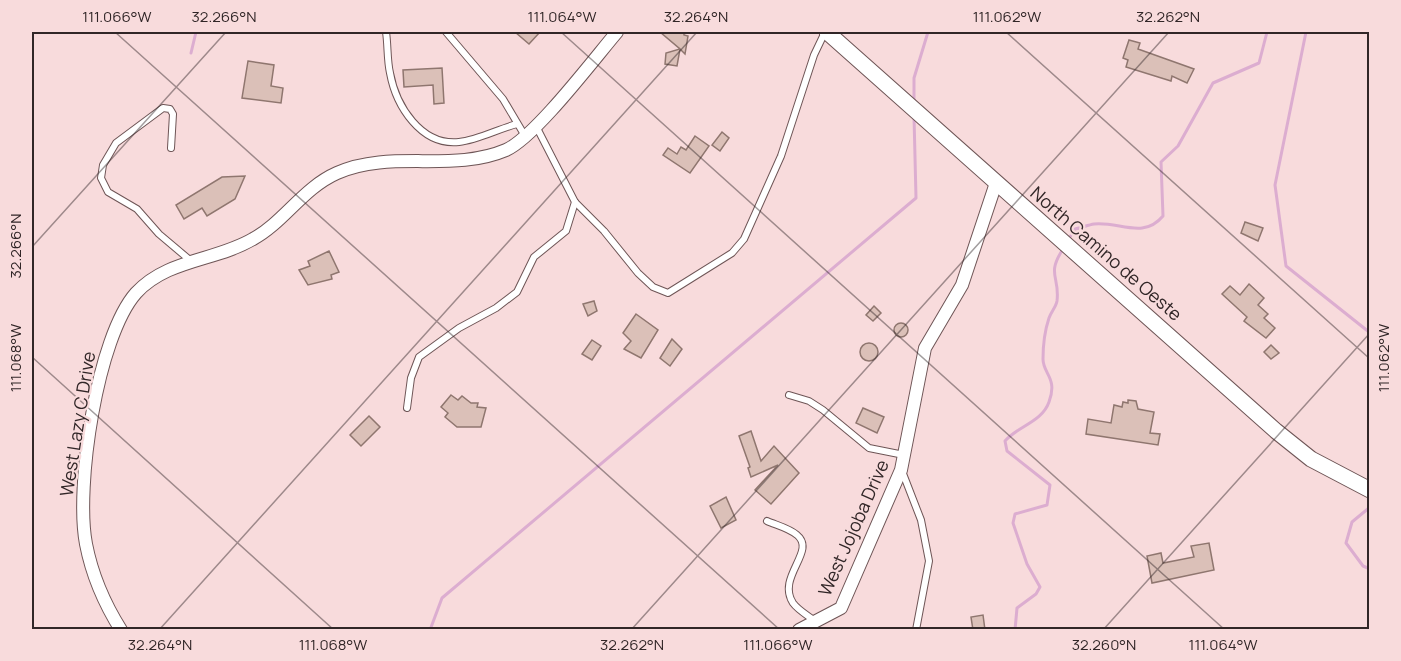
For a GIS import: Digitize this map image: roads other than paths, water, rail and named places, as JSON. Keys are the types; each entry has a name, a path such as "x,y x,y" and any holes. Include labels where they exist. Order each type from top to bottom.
{"street":[{"name":"West Lazy C Drive","path":"121,630 108,610 96,581 86,544 82,512 83,482 100,378 111,335 125,307 138,291 163,273 191,261 226,252 254,239 275,224 293,204 336,174 389,161 457,162 485,157 508,149 536,125 617,32"},
{"name":"North Camino de Oeste","path":"826,32 1276,431 1311,459 1370,490"},
{"name":"West Jojoba Drive","path":"799,630 841,608 901,470 925,348 962,285 996,183"}],"lane":[{"path":"386,32 390,73 407,115 416,126 444,142 460,142 517,124"},
{"path":"446,32 503,99 525,136"},
{"path":"536,125 575,202 604,231 652,287 668,293 732,253 744,239 780,156 814,55 826,32"},
{"path":"171,148 173,114 170,109 163,108 116,143 103,165 101,178 108,192 137,210 159,234 191,261"},
{"path":"407,408 411,378 419,357 459,328 496,309 517,292 534,257 566,231 575,202"},
{"path":"789,395 809,401 823,410 868,448 904,455"},
{"path":"901,470 921,520 929,561 916,630"},
{"path":"767,521 796,534 802,541 803,552 789,581 789,592 793,602 815,621"}],"waterway":[{"path":"191,53 196,32"},
{"path":"914,103 914,78 928,32"},
{"path":"1068,240 1075,229 1092,224 1139,228 1147,227 1163,216 1161,162 1178,146 1213,83 1259,63 1267,32"},
{"path":"1306,32 1275,185 1286,266 1369,332 1370,338"},
{"path":"430,630 442,598 916,198 914,116"},
{"path":"1015,630 1017,608 1036,594 1040,587 1027,564 1013,523 1015,514 1047,505 1050,485 1007,451 1005,441 1041,414 1049,402 1052,387 1043,359 1044,343 1049,318 1057,301 1055,265 1063,249"},
{"path":"1370,507 1352,522 1346,543 1363,566 1370,569"}]}
